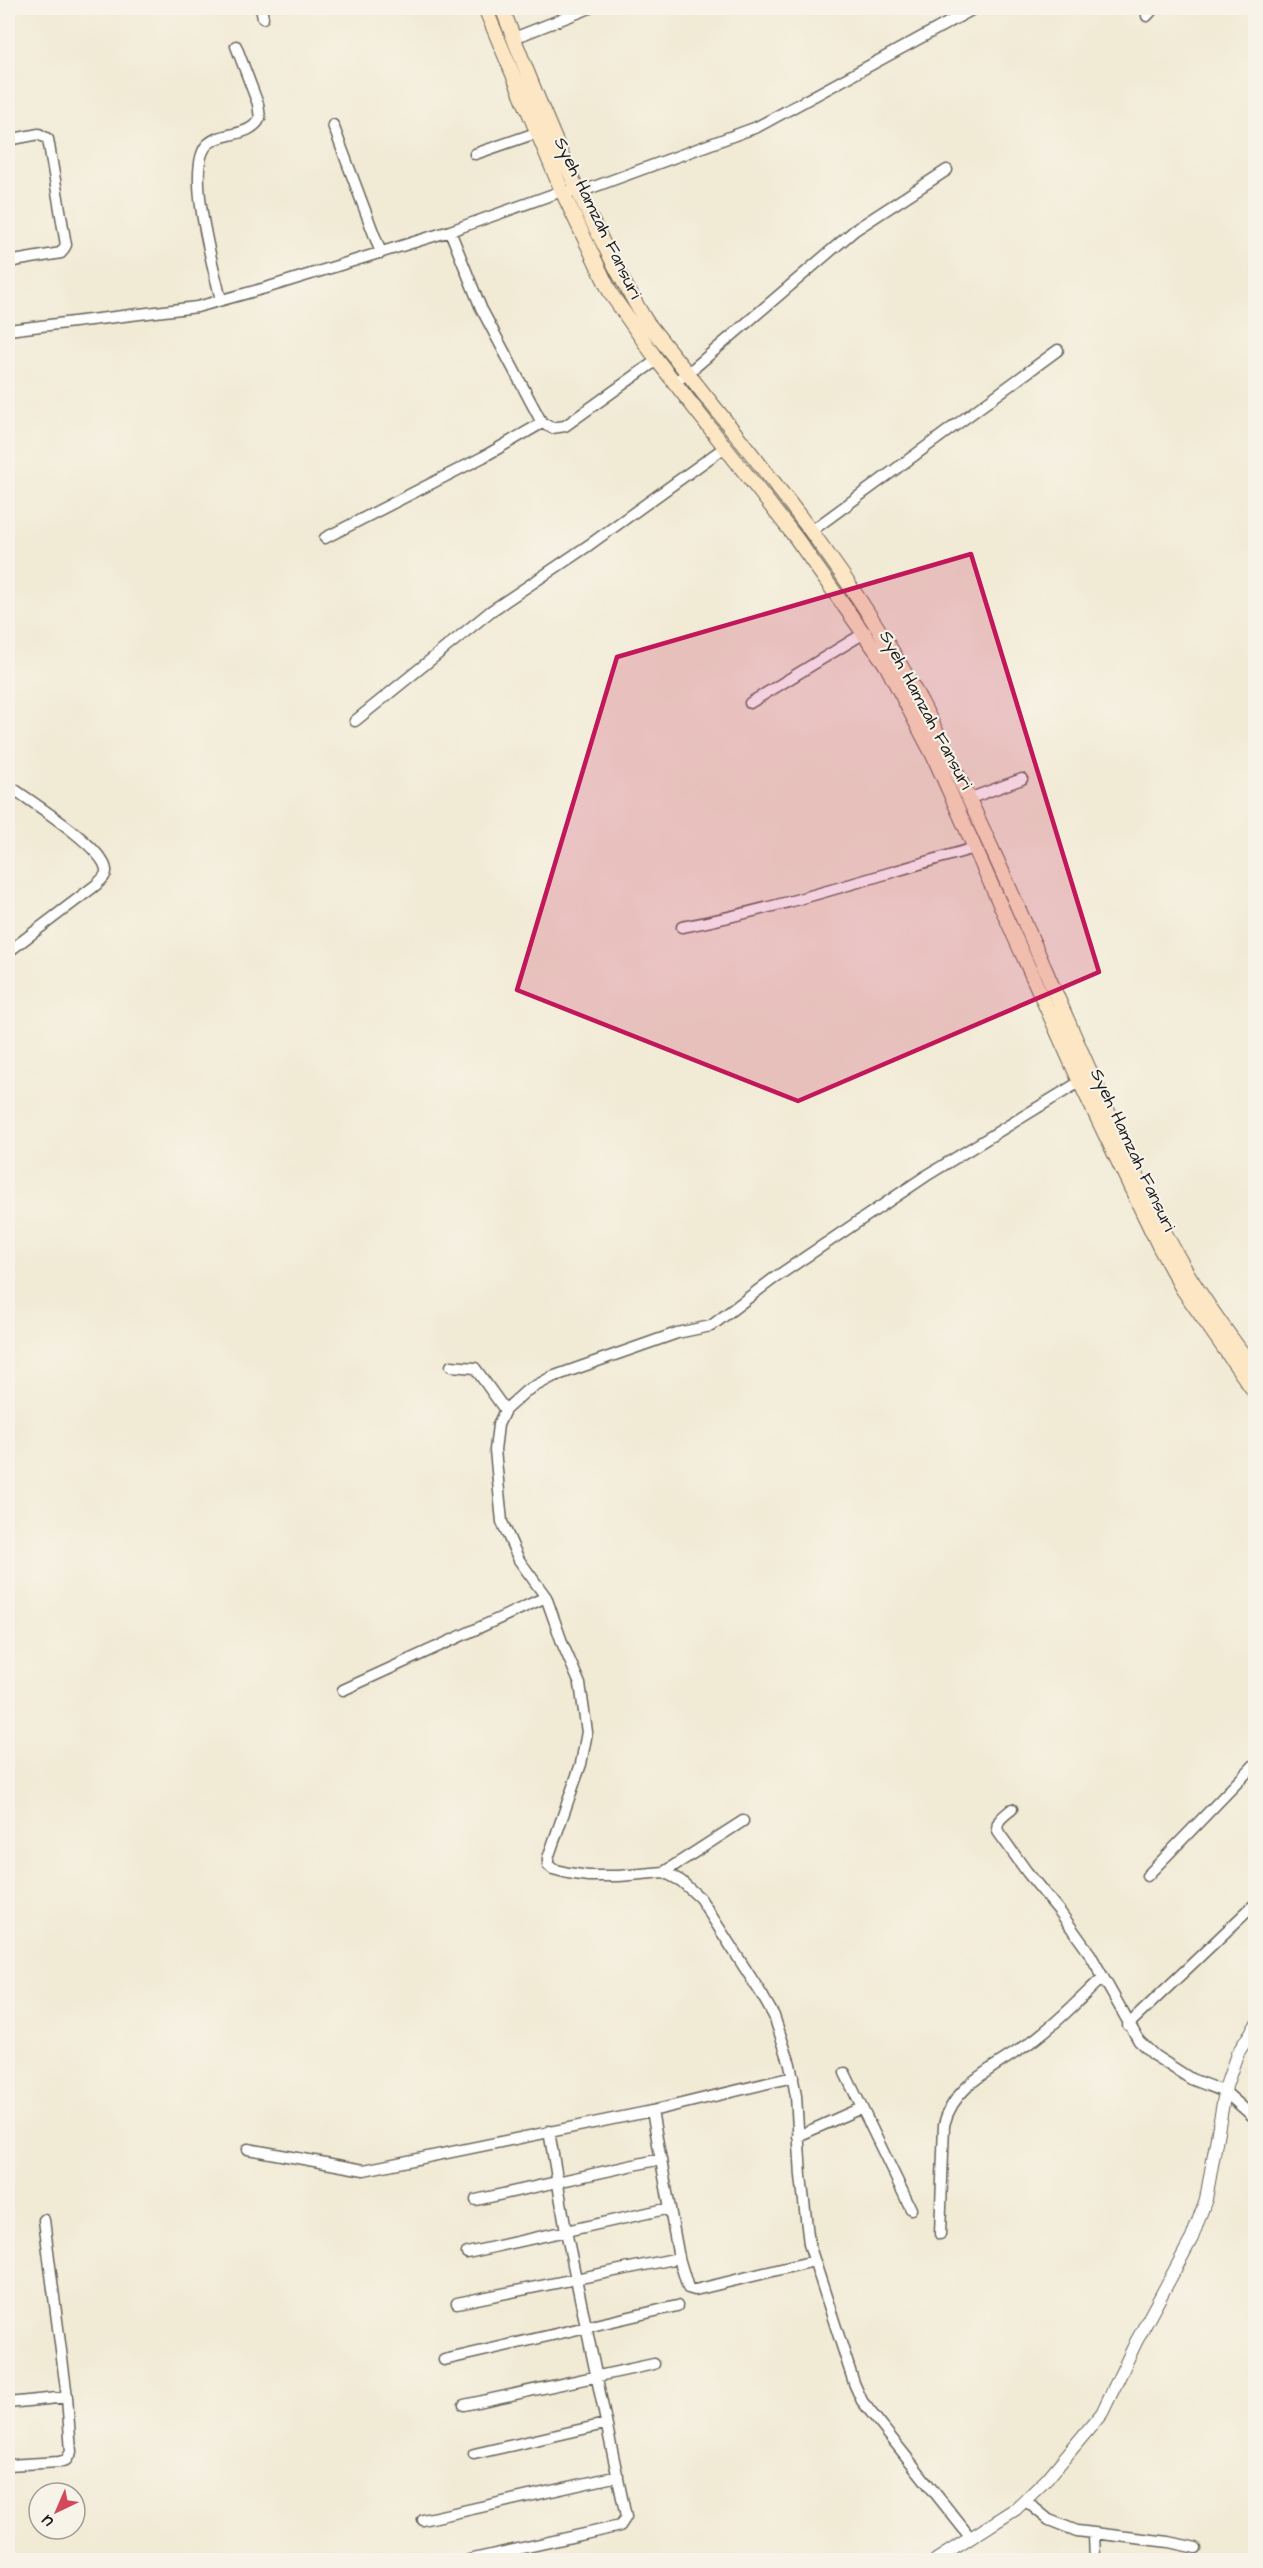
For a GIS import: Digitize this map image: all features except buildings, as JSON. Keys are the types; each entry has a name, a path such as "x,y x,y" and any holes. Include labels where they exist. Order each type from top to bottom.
{"main road":[{"name":"Syeh Hamzah Fansuri","path":"485,8 562,191 611,294 657,360 866,632 886,665 933,756 1085,1078"},
{"name":"Syeh Hamzah Fansuri","path":"502,8 580,192 630,295 646,321 810,532 860,601 903,668 968,799 1085,1078 1160,1248 1205,1311 1256,1394"},
{"path":"847,607 860,601"},
{"name":"Syeh Hamzah Fansuri","path":"1205,1311 1256,1372"}],"street":[{"path":"514,38 590,8"},
{"path":"8,330 197,307 381,253 562,191 580,192 757,127 975,8"},
{"path":"220,300 198,189 199,160 204,149 211,142 250,129 260,118 258,104 236,46"},
{"path":"333,125 381,253"},
{"path":"475,154 537,132"},
{"path":"8,140 39,134 48,139 66,245 61,253 8,262"},
{"path":"674,382 687,374 855,230 947,171"},
{"path":"450,231 481,308 542,423 558,428 565,426 657,360"},
{"path":"810,532 1058,350"},
{"path":"325,538 483,457 542,423"},
{"path":"355,721 491,611 589,545 725,447"},
{"path":"750,703 866,632"},
{"path":"968,799 1022,779"},
{"path":"8,785 75,834 102,861 106,870 96,885 8,952"},
{"path":"682,927 745,915 793,899 975,848"},
{"path":"743,1821 664,1872 588,1876 568,1874 548,1865 548,1858 581,1764 587,1732 580,1684 546,1597 519,1560 502,1522 495,1450 498,1425 505,1410 526,1391 552,1377 677,1333 711,1326 773,1280 926,1176 1085,1078"},
{"path":"451,1366 475,1368 505,1410"},
{"path":"343,1690 546,1597"},
{"path":"1147,1876 1256,1763"},
{"path":"1012,1809 997,1822 996,1827 999,1833 1090,1954 1139,2041 1155,2055 1199,2083 1225,2092 1256,2119"},
{"path":"664,1872 681,1881 700,1898 774,2016 793,2077 807,2229 814,2261 862,2401 970,2537"},
{"path":"1128,2025 1256,1903"},
{"path":"940,2234 944,2126 947,2112 969,2086 1039,2036 1102,1978"},
{"path":"936,2560 1005,2517 1026,2501 1102,2413 1136,2342 1192,2238 1206,2199 1225,2092 1237,2054 1256,2025"},
{"path":"845,2073 911,2209"},
{"path":"248,2149 364,2170 652,2111 793,2077"},
{"path":"798,2136 861,2108"},
{"path":"652,2111 679,2258 687,2286 695,2290 814,2261"},
{"path":"469,2560 620,2526 626,2517 566,2231 549,2131"},
{"path":"476,2200 661,2159"},
{"path":"467,2253 670,2208"},
{"path":"8,2465 59,2462 70,2456 66,2397 44,2220"},
{"path":"457,2302 679,2258"},
{"path":"444,2360 677,2306"},
{"path":"464,2405 654,2364"},
{"path":"8,2403 66,2397"},
{"path":"474,2454 605,2424"},
{"path":"423,2520 618,2476"},
{"path":"1026,2501 1049,2520 1094,2535 1169,2542 1196,2548"},
{"path":"1094,2535 1095,2560"}],"highlighted area":[{"path":"971,554 1099,972 798,1101 517,990 617,657"}]}
